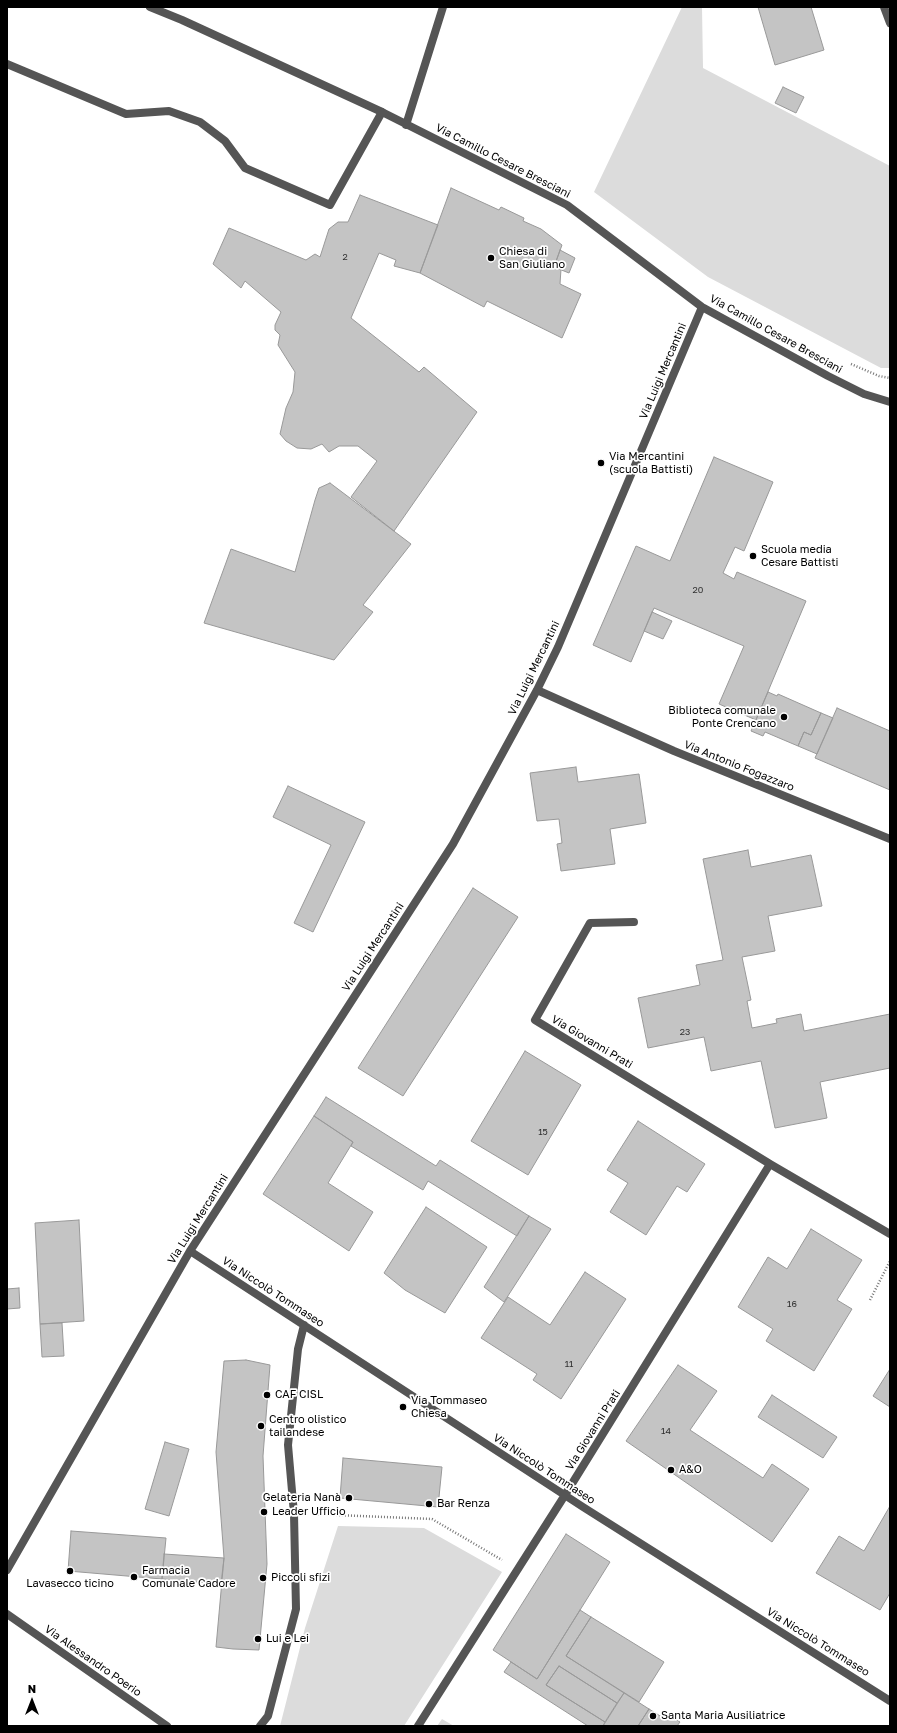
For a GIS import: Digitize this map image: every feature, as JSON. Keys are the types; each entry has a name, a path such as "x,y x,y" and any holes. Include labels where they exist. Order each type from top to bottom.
{"street":[{"name":"Via Camillo Cesare Bresciani","path":"150,7 182,20 382,112 567,206 702,307 828,376 864,394 890,402"},
{"path":"406,125 443,7"},
{"path":"884,7 890,23"},
{"path":"7,64 126,114 169,111 200,122 225,141 245,168 330,205 382,112"},
{"name":"Via Luigi Mercantini","path":"7,1570 190,1251 453,844 537,690 558,647 702,307"},
{"name":"Via Antonio Fogazzaro","path":"537,690 674,750 890,840"},
{"name":"Via Giovanni Prati","path":"634,922 590,922 535,1020 770,1164 890,1234"},
{"name":"Via Giovanni Prati","path":"418,1726 565,1495 770,1164"},
{"name":"Via Niccolò Tommaseo","path":"190,1251 565,1495 889,1697"},
{"path":"260,1726 268,1716 296,1608 294,1514 288,1445 298,1349 304,1325"},
{"name":"Via Alessandro Poerio","path":"7,1614 167,1726"}],"path":[{"path":"879,376 890,378"},
{"path":"870,1300 890,1261"},
{"path":"294,1514 432,1519 518,1570"}],"shaded area":[{"path":"682,7 702,7 703,68 890,166 890,368 881,368 708,277 594,192"},
{"path":"338,1526 424,1528 502,1572 404,1726 280,1726 305,1628"},
{"path":"442,1719 454,1726 437,1726"}],"building":[{"path":"758,7 811,7 824,50 775,65"},
{"path":"783,87 804,97 796,113 775,103"},
{"name":"Chiesa di San Giuliano","path":"451,188 499,210 501,207 524,218 523,221 541,229 562,245 554,267 561,269 560,284 581,294 562,338 487,301 484,307 420,273"},
{"path":"360,195 438,225 420,273 394,266 396,260 379,253 351,318 419,372 424,367 477,412 394,531 351,497 377,461 358,446 339,446 329,452 322,444 311,449 297,448 286,441 280,434 286,408 293,392 295,372 278,345 280,335 275,330 275,325 281,312 245,281 241,288 213,264 229,228 306,260 315,254 320,257 329,229 338,222 348,222"},
{"path":"560,250 575,258 569,273 554,267"},
{"path":"714,457 773,482 744,551 735,547 723,573 734,579 737,572 806,601 756,720 719,704 744,646 654,608 631,662 593,645 636,546 670,561"},
{"path":"330,483 411,544 363,605 373,612 334,660 204,623 231,549 295,572 319,488"},
{"path":"652,612 672,621 663,639 644,631"},
{"path":"768,692 777,696 778,694 821,713 811,735 804,732 798,746 765,732 763,736 751,731"},
{"path":"837,708 890,731 890,790 815,758"},
{"path":"821,713 833,718 817,754 798,746 804,732 811,735"},
{"path":"576,767 578,782 639,774 646,823 610,829 615,864 561,871 557,844 562,843 559,819 537,821 530,773"},
{"path":"288,786 365,822 313,932 294,923 331,845 273,817"},
{"path":"748,850 751,867 811,855 822,906 768,916 775,951 742,957 751,1000 747,1001 752,1028 777,1023 776,1019 801,1014 804,1031 890,1014 890,1068 820,1082 827,1118 775,1128 761,1061 711,1071 704,1037 648,1048 638,998 700,985 696,965 723,960 703,859"},
{"path":"473,888 518,917 403,1096 358,1068"},
{"path":"525,1051 581,1085 528,1175 471,1141"},
{"path":"326,1097 436,1166 440,1160 529,1216 517,1236 428,1181 423,1190 351,1146 353,1142 314,1116"},
{"path":"314,1116 353,1142 328,1183 373,1212 349,1251 263,1194"},
{"path":"638,1121 705,1164 687,1192 677,1186 646,1235 610,1212 628,1183 607,1170"},
{"path":"426,1207 487,1247 445,1313 405,1290 384,1273"},
{"path":"529,1216 551,1229 504,1302 484,1287"},
{"path":"79,1220 84,1321 40,1324 35,1223"},
{"path":"811,1229 862,1260 837,1300 852,1309 814,1371 766,1341 773,1329 738,1307 768,1257 787,1269"},
{"path":"585,1272 626,1299 561,1399 533,1380 537,1374 481,1338 508,1297 550,1325"},
{"path":"19,1288 20,1308 7,1309 7,1289"},
{"path":"62,1323 64,1356 42,1357 40,1324"},
{"path":"246,1360 270,1365 263,1456 267,1564 259,1650 216,1647 224,1558 216,1452 224,1361"},
{"path":"678,1365 717,1391 690,1430 763,1478 772,1464 809,1489 772,1542 626,1441"},
{"path":"890,1369 890,1407 873,1396"},
{"path":"772,1395 837,1437 823,1458 758,1417"},
{"path":"165,1442 189,1449 169,1516 145,1509"},
{"path":"343,1458 442,1467 438,1507 340,1498"},
{"path":"890,1506 890,1593 880,1610 816,1573 839,1536 864,1551"},
{"path":"71,1531 166,1538 162,1579 68,1571"},
{"path":"566,1534 610,1562 537,1679 493,1650"},
{"path":"164,1554 224,1558 221,1584 162,1579"},
{"path":"580,1610 591,1617 566,1656 624,1693 617,1703 559,1666 546,1685 605,1722 603,1726 588,1726 504,1672 511,1662 537,1679"},
{"path":"591,1617 664,1662 639,1702 566,1656"},
{"path":"559,1666 617,1703 605,1722 546,1685"},
{"path":"624,1693 649,1709 638,1726 603,1726"},
{"name":"Santa Maria Ausiliatrice","path":"649,1709 665,1719 667,1714 680,1722 677,1726 638,1726"}],"place":[{"name":"Chiesa di San Giuliano","path":"491,258"},
{"name":"Via Mercantini (scuola Battisti)","path":"601,463"},
{"name":"Scuola media Cesare Battisti","path":"753,556"},
{"name":"Biblioteca comunale Ponte Crencano","path":"784,717"},
{"name":"CAF CISL","path":"267,1395"},
{"name":"Via Tommaseo Chiesa","path":"403,1407"},
{"name":"Centro olistico tailandese","path":"261,1426"},
{"name":"A&O","path":"671,1470"},
{"name":"Gelateria Nanà","path":"349,1498"},
{"name":"Bar Renza","path":"429,1504"},
{"name":"Leader Ufficio","path":"264,1512"},
{"name":"Lavasecco ticino","path":"70,1571"},
{"name":"Farmacia Comunale Cadore","path":"134,1577"},
{"name":"Piccoli sfizi","path":"263,1578"},
{"name":"Lui e Lei","path":"258,1639"},
{"name":"Santa Maria Ausiliatrice","path":"653,1716"}]}
